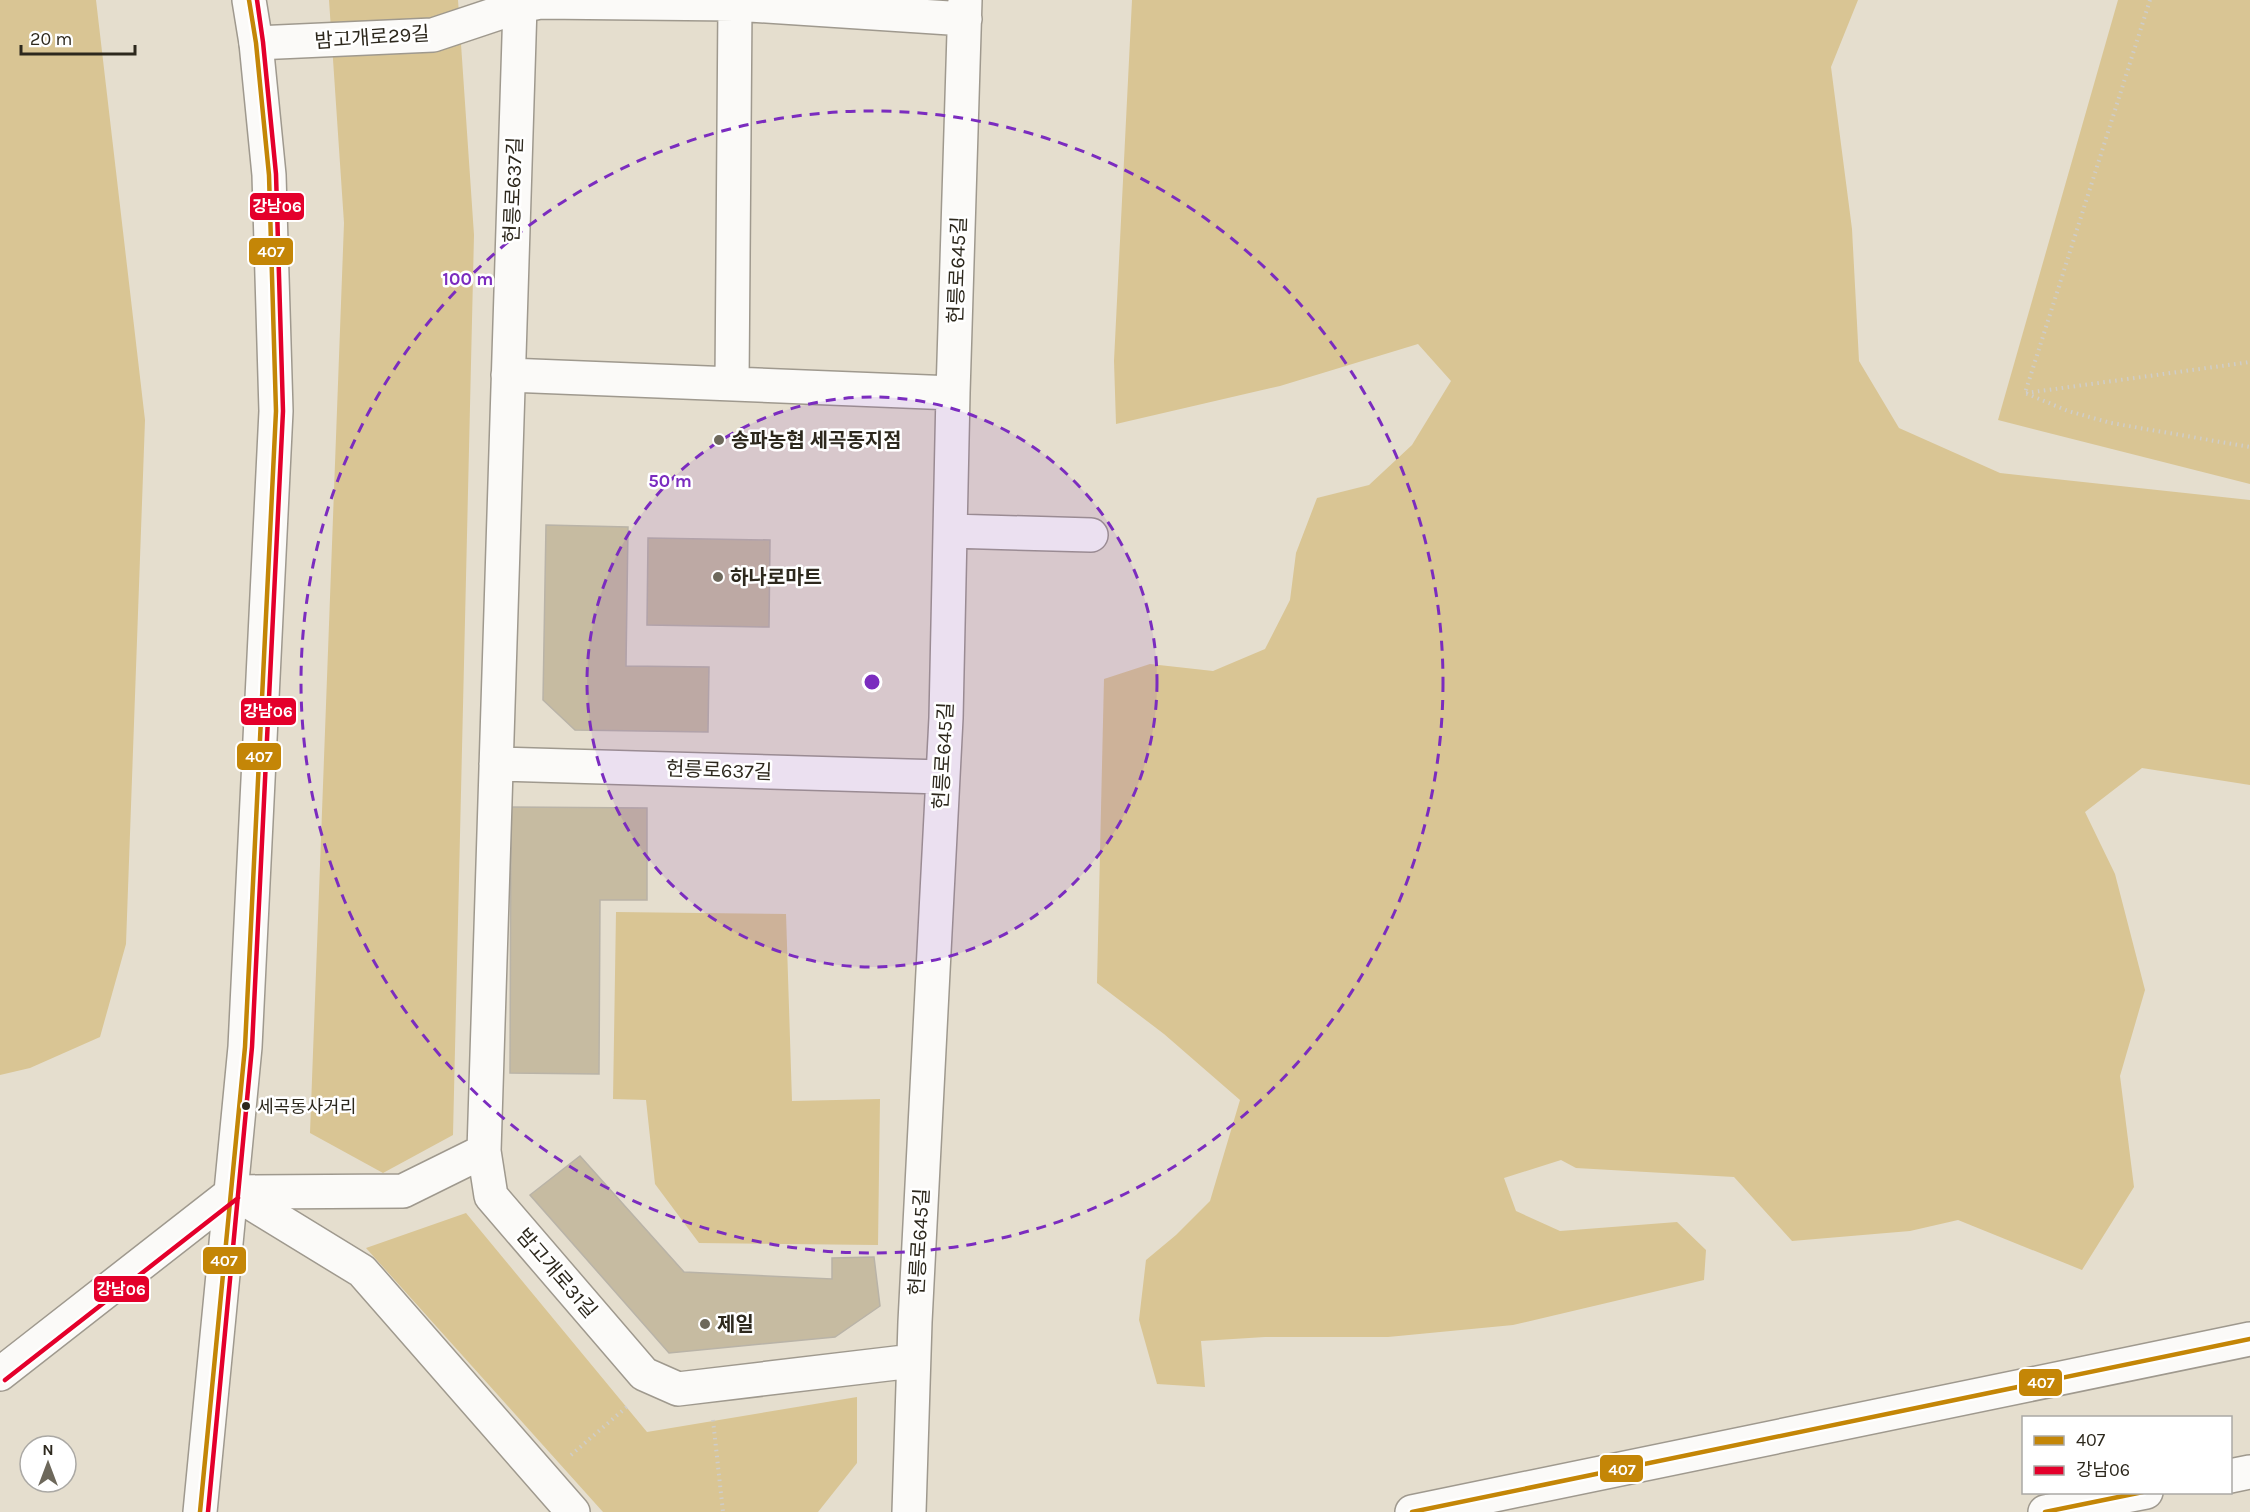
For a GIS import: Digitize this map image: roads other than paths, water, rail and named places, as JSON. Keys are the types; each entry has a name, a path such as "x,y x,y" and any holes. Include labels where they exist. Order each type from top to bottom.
{"street":[{"path":"200,1512 245,1047 276,411 269,175 256,43 249,0"},
{"name":"밤고개로29길","path":"256,43 433,35 513,3 735,4 965,10"},
{"name":"헌릉로637길","path":"484,1151 508,375 513,3"},
{"path":"732,384 735,4"},
{"name":"헌릉로645길","path":"909,1512 913,1361 942,777 965,10"},
{"path":"508,375 953,393"},
{"path":"950,531 1091,536"},
{"name":"헌릉로637길","path":"496,764 942,777"},
{"path":"0,1374 232,1192 403,1191 484,1151"},
{"name":"밤고개로31길","path":"484,1151 490,1196 644,1374 678,1389 913,1361"},
{"path":"232,1192 362,1271 573,1512"},
{"path":"1412,1512 2250,1340"},
{"path":"2232,1476 2250,1472"},
{"path":"2045,1512 2136,1494"}],"place":[{"name":"송파농협 세곡동지점","path":"719,440"},
{"name":"하나로마트","path":"718,577"},
{"name":"세곡동사거리","path":"246,1106"},
{"name":"제일","path":"705,1324"}]}
